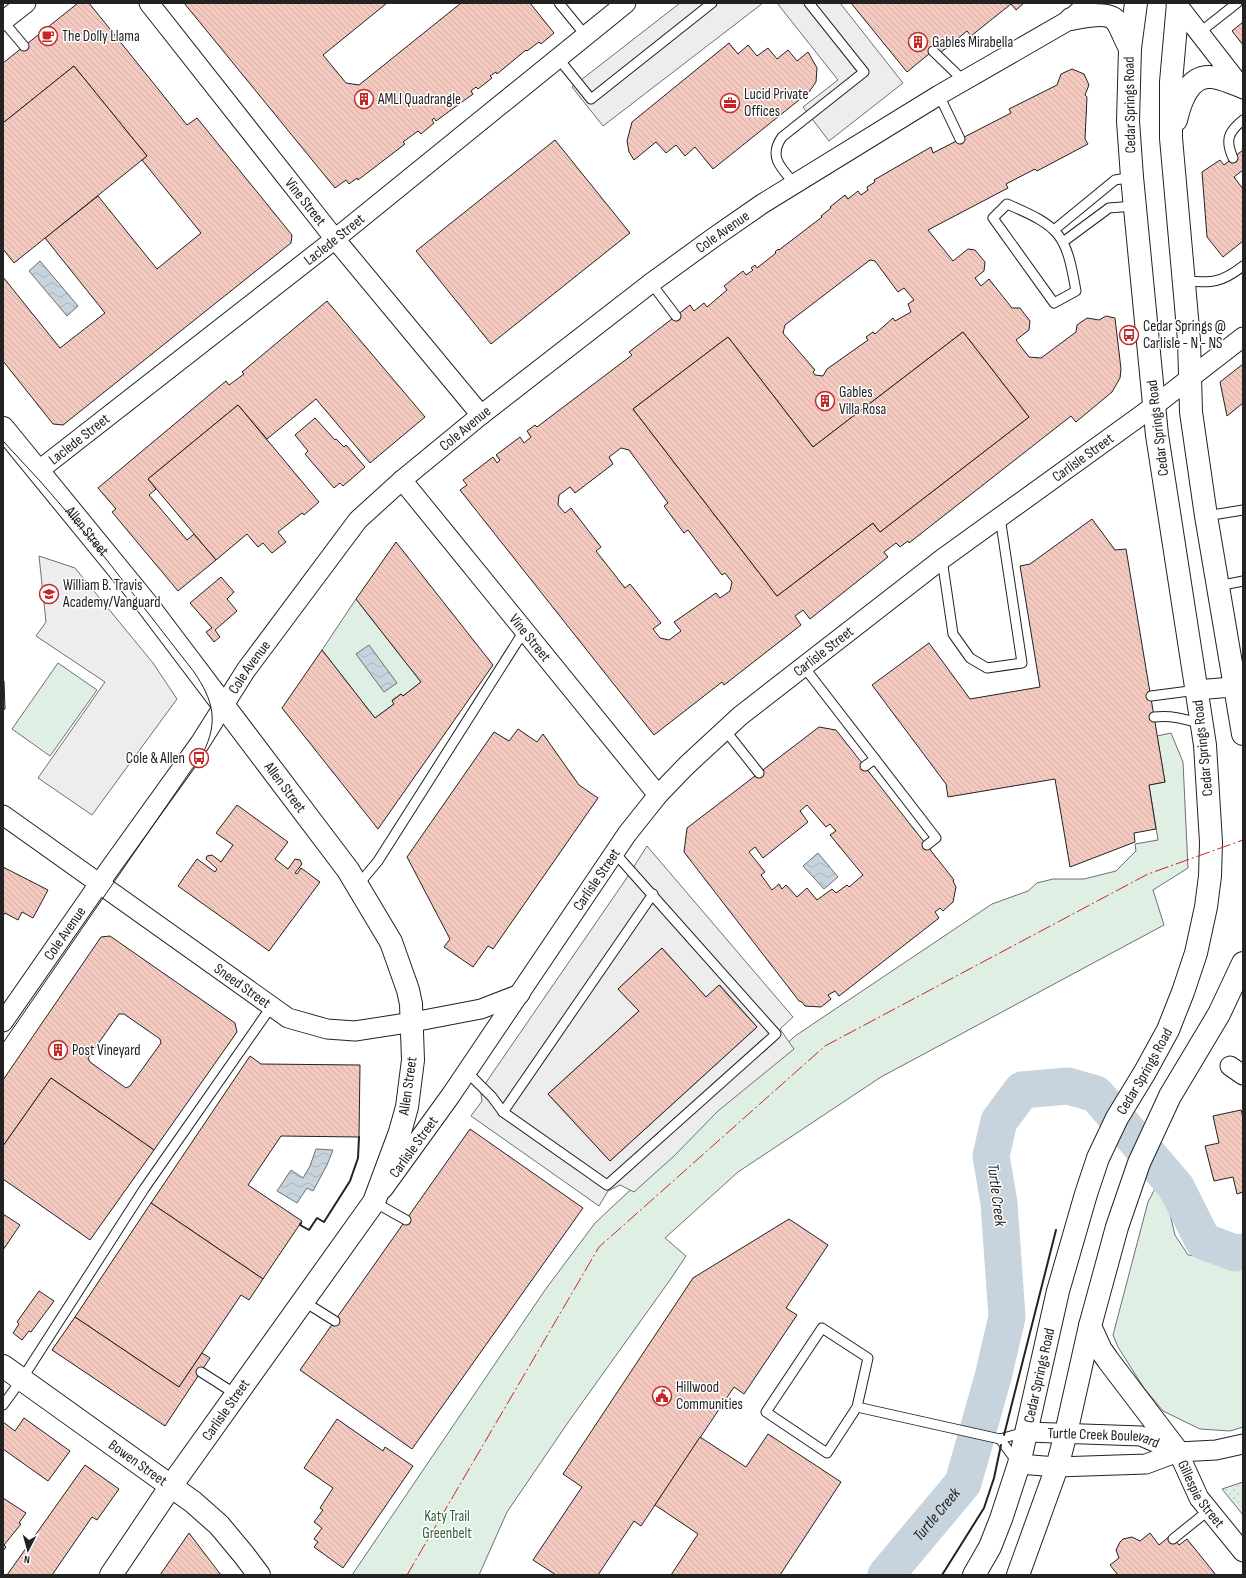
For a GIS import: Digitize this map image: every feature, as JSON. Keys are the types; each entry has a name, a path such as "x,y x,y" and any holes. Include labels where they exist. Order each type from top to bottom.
{"main road":[{"name":"Cedar Springs Road","path":"1019,1464 1058,1291 1086,1194 1098,1158 1117,1118 1168,1030 1183,992 1196,953 1206,907 1210,876 1211,842 1207,763 1203,724 1196,690 1158,442 1134,206 1128,121 1130,48 1136,3"},
{"path":"1177,4 1171,82 1171,138 1185,281 1189,340 1191,412 1218,586 1239,687 1243,734"},
{"path":"1071,19 1098,15 1111,18 1116,21 1130,48"},
{"path":"1171,138 1180,104 1190,85 1203,78 1210,77 1221,79 1242,88"},
{"name":"Allen Street","path":"3,428 146,603 224,705 348,870 391,942 408,990 411,1004 413,1022 413,1060 407,1107 400,1132 374,1202"},
{"path":"1018,1575 1057,1467 1090,1326 1117,1227 1139,1163 1170,1096 1219,1014 1243,963"},
{"name":"Carlisle Street","path":"111,1575 171,1486 374,1202"},
{"path":"1090,1326 1101,1350 1178,1452"},
{"name":"Bowen Street","path":"3,1366 193,1502 219,1525 259,1575"},
{"path":"974,1575 990,1547 1002,1519 1019,1464"}],"street":[{"path":"3,21 26,3"},
{"name":"Vine Street","path":"149,3 335,239 481,416"},
{"name":"Laclede Street","path":"38,471 335,239 626,3"},
{"name":"Cole Avenue","path":"3,1022 200,743 246,670 358,520 402,480 481,416 651,283 713,238 762,204 939,95 1071,19 1088,3"},
{"path":"1177,4 1242,88"},
{"name":"Carlisle Street","path":"374,1202 467,1072 614,852 658,795 687,765 746,712 942,559 1154,406 1243,337"},
{"name":"Vine Street","path":"402,480 658,795"},
{"path":"1196,690 1239,687"},
{"name":"Sneed Street","path":"3,815 288,1018 327,1029 355,1031 481,1009 520,994"},
{"name":"Turtle Creek Boulevard","path":"1027,1432 1141,1436 1178,1452"},
{"name":"Turtle Creek Boulevard","path":"1019,1464 1057,1467 1146,1464 1178,1452 1216,1450 1243,1444"},
{"name":"Gillespie Street","path":"1178,1452 1200,1498 1243,1552"}],"lane":[{"path":"559,3 586,36"},
{"path":"558,58 591,99 712,3"},
{"path":"795,184 778,163 776,149 778,142 782,137 864,72 809,3"},
{"path":"1199,33 1237,3"},
{"path":"3,21 24,46"},
{"path":"933,51 964,81"},
{"path":"939,95 960,139"},
{"path":"1233,158 1228,147 1228,140 1234,128 1243,120"},
{"path":"1054,230 1115,180 1132,177"},
{"path":"1007,204 1036,217 1054,230 1063,242 1071,262 1076,291 1054,303 993,218 1007,204"},
{"path":"1063,242 1109,208 1134,206"},
{"path":"1185,281 1214,282 1225,278 1243,266"},
{"path":"651,283 676,316"},
{"path":"1206,516 1243,510"},
{"path":"942,559 953,634 970,658 987,668 1022,663 1000,517"},
{"path":"1218,586 1243,581"},
{"path":"358,885 378,861 524,631"},
{"path":"804,667 936,838 927,845"},
{"path":"1151,696 1196,690"},
{"path":"1154,717 1178,717 1203,724"},
{"path":"725,730 759,773"},
{"path":"865,766 875,759"},
{"path":"467,1072 492,1097 503,1112 607,1185 776,1034 653,894 614,852"},
{"path":"503,1112 653,894"},
{"path":"3,1405 22,1379 144,1189 271,1007"},
{"path":"374,1202 406,1220"},
{"path":"303,1301 334,1321"},
{"path":"822,1328 868,1358 857,1407 827,1453 766,1412 822,1328"},
{"path":"201,1372 236,1395"},
{"path":"857,1407 872,1412 1000,1439 1027,1432"},
{"path":"1000,1439 1019,1464"},
{"path":"1173,1539 1209,1510"}],"green space":[{"path":"356,599 421,682 403,696 401,694 392,700 394,704 375,718 322,650"},
{"path":"58,663 97,690 50,756 12,729"},
{"name":"Katy Trail Greenbelt","path":"1171,733 1183,762 1188,868 1153,890 1164,925 881,1077 738,1172 665,1238 686,1256 569,1421 507,1512 479,1575 352,1575 545,1290 595,1223 795,1036 992,904 1028,891 1037,883 1053,879 1084,879 1116,871 1136,851 1135,844 1158,840 1149,785 1165,782 1157,736"},
{"path":"1161,1177 1175,1235 1188,1255 1243,1261 1243,1427 1230,1431 1200,1429 1163,1411 1144,1388 1118,1347 1113,1335 1148,1202"},
{"path":"1243,1482 1243,1515 1222,1489"}],"shaded area":[{"path":"680,3 763,3 603,126 572,87"},
{"path":"777,3 840,3 903,83 829,141 803,107 838,80"},
{"path":"39,556 75,568 153,663 177,699 92,815 38,778 105,682 36,636 46,622"},
{"path":"647,846 793,1017 780,1029 794,1049 718,1111 674,1156 634,1192 620,1185 608,1191 599,1206 471,1116 482,1101 481,1094 487,1081 624,882","holes":["662,948 706,997 720,985 757,1027 610,1161 548,1094 639,1011 618,989"]}],"water":[{"path":"40,261 78,306 67,316 29,271"},
{"path":"369,645 397,683 384,692 356,654"},
{"path":"818,853 838,877 824,889 803,866"},
{"path":"316,1149 333,1150 313,1191 307,1188 297,1203 277,1191 291,1170 303,1178 310,1166"}],"building":[{"path":"78,3 89,3 187,125 197,118 292,235 291,243 63,425 53,424 3,361 3,277 60,348 105,313 45,238 98,196 157,269 201,233 142,160 147,156 74,66 3,123 3,63"},
{"name":"AMLI Quadrangle","path":"184,3 387,3 323,55 346,83 359,85 461,3 530,3 554,33 541,44 539,42 527,51 526,50 497,74 496,72 490,76 492,78 478,89 476,87 471,91 473,94 436,121 434,118 432,120 434,123 421,134 418,131 403,142 405,144 358,180 357,178 349,184 346,180 335,188"},
{"name":"Gables Mirabella","path":"851,3 1024,3 1016,10 1011,4 971,36 967,31 939,54 935,49 907,72"},
{"path":"1243,22 1243,45 1232,31"},
{"path":"729,43 738,54 748,45 757,56 768,48 777,59 788,50 797,61 808,52 817,68 816,82 809,92 713,169 695,147 685,156 676,145 666,153 656,142 634,160 629,152 627,141 632,122"},
{"path":"74,66 147,156 14,263 3,249 3,123"},
{"name":"Gables Villa Rosa","path":"1072,69 1084,74 1089,85 1085,95 1087,97 1085,139 1088,144 1037,171 1035,169 1006,184 1008,188 928,230 953,261 968,249 975,250 985,262 984,271 975,278 981,286 989,279 1012,308 1020,308 1030,321 1029,330 1016,340 1029,357 1041,358 1076,332 1077,325 1087,318 1099,320 1106,316 1115,318 1121,369 1120,378 1112,392 1076,422 1071,416 909,543 908,541 900,547 896,543 884,552 888,557 810,619 803,610 795,616 801,625 724,685 722,682 654,735 460,490 467,485 463,480 493,457 497,463 500,460 496,455 520,437 524,443 531,437 527,431 535,425 537,427 632,355 629,352 690,305 694,311 704,303 707,307 727,290 724,286 743,271 746,275 753,270 751,268 755,265 757,268 776,253 775,252 778,249 779,250 822,217 821,216 831,208 830,207 845,195 848,199 858,191 861,195 868,190 867,187 875,182 874,180 931,147 933,153 1011,113 1009,109 1057,85 1061,74","holes":["870,260 875,261 898,292 904,288 914,300 908,304 911,312 895,321 893,318 875,334 873,332 866,337 868,340 827,369 823,376 815,375 813,372 815,370 783,333 785,325","963,332 1029,417 880,532 873,523 777,596 633,409 728,337 813,447","621,448 629,450 668,503 664,506 684,533 688,530 722,575 725,573 732,582 730,591 720,598 716,593 674,622 681,631 669,640 660,638 653,629 661,623 630,584 625,588 596,551 601,547 571,508 565,513 558,505 559,495 570,487 575,493 613,464 609,457"]},
{"path":"555,140 630,233 491,344 416,251"},
{"path":"1243,150 1243,170 1234,177 1243,189 1243,241 1223,257 1207,237 1202,172 1220,160 1224,165"},
{"path":"327,301 425,417 370,463 316,399 267,439 238,405 148,479 156,489 149,495 187,540 194,534 216,560 178,591 112,512 116,509 98,488 226,381 229,385 244,374 242,372"},
{"path":"963,332 1029,417 880,532 873,523 777,596 633,409 728,337 813,447"},
{"path":"1243,364 1243,403 1227,416 1220,382"},
{"path":"238,405 319,502 304,515 302,513 278,532 286,542 272,553 263,543 258,547 247,534 216,560 148,479"},
{"path":"315,418 335,440 336,439 344,447 346,445 365,467 343,486 340,483 334,488 305,454 308,451 295,435"},
{"path":"1092,519 1115,550 1126,549 1165,782 1149,785 1156,829 1134,833 1135,842 1070,867 1055,779 948,797 946,784 872,685 929,643 970,699 1040,687 1020,566 1030,564"},
{"path":"396,542 493,665 378,829 282,708 322,650 375,718 394,704 392,701 401,694 403,696 421,682 356,599"},
{"path":"221,577 234,592 227,599 237,611 215,630 220,637 214,642 206,632 212,628 190,603"},
{"path":"4,681 5,709 3,710 3,682"},
{"path":"819,727 836,730 954,880 953,881 956,887 953,902 943,911 940,908 935,912 939,918 839,996 835,991 828,995 831,999 821,1007 805,1006 799,1001 684,852 687,828","holes":["807,805 826,827 830,824 836,831 830,835 863,875 849,887 847,885 836,893 832,889 817,900 807,888 797,897 786,885 782,889 779,884 772,890 761,875 765,872 749,852 755,847 763,858 808,822 800,811"]},
{"path":"518,729 537,742 543,734 579,785 598,798 493,949 488,946 473,967 444,947 450,939 407,857 494,732 509,741"},
{"path":"237,805 288,842 275,859 288,869 295,859 300,860 302,864 295,873 297,874 301,868 320,882 269,951 178,886 197,859 215,872 217,869 206,859 207,856 212,855 221,862 233,845 216,833"},
{"path":"3,867 48,890 33,918 22,912 18,920 5,913 3,916"},
{"name":"Post Vineyard","path":"110,936 235,1023 237,1032 154,1150 51,1078 3,1146 3,1080 101,937","holes":["119,1014 124,1014 160,1039 161,1043 130,1086 126,1088 90,1062 88,1058"]},
{"path":"662,948 706,997 719,985 757,1027 610,1161 548,1094 639,1011 618,989"},
{"path":"250,1056 261,1064 360,1065 359,1137 281,1136 248,1185 302,1221 263,1279 151,1203"},
{"path":"51,1078 154,1150 90,1240 3,1179 3,1146"},
{"path":"1241,1110 1243,1117 1243,1192 1237,1194 1233,1177 1214,1181 1205,1146 1219,1143 1213,1116"},
{"path":"470,1129 583,1208 412,1449 300,1370"},
{"path":"151,1203 263,1279 249,1300 241,1295 179,1387 75,1317"},
{"path":"3,1214 20,1225 3,1250"},
{"path":"789,1219 828,1245 786,1308 797,1315 744,1394 734,1387 641,1526 634,1521 598,1575 556,1575 533,1560 582,1487 563,1474 693,1278"},
{"path":"39,1291 54,1301 31,1332 29,1331 22,1340 13,1333 19,1324 17,1322"},
{"path":"75,1317 179,1387 202,1353 210,1358 165,1426 52,1350"},
{"path":"24,1418 70,1451 48,1481 3,1449 3,1422 15,1431"},
{"path":"337,1419 383,1451 385,1447 413,1466 343,1568 314,1547 318,1542 314,1539 322,1528 314,1522 323,1510 320,1508 333,1488 304,1468"},
{"path":"768,1434 841,1482 780,1575 671,1575 698,1534 655,1505 700,1437 746,1467"},
{"path":"85,1465 119,1489 97,1520 92,1517 52,1575 7,1575"},
{"path":"3,1498 26,1513 19,1523 21,1524 4,1545 6,1547 3,1551"},
{"path":"189,1533 221,1575 160,1575"},
{"path":"1150,1533 1159,1545 1171,1535 1179,1545 1187,1539 1216,1575 1118,1575 1110,1565 1119,1558 1116,1550 1120,1542 1123,1539 1132,1537 1140,1541"}],"waterway":[{"name":"Turtle Creek","path":"886,1575 963,1483 993,1377 1007,1317 999,1203 991,1156 999,1121 1022,1090 1068,1086 1096,1094 1176,1187 1203,1241 1235,1253 1243,1252"}],"tram line":[{"path":"3,441 92,541 194,672 206,692 212,711 211,731 203,753 3,1043"}],"wall":[{"path":"301,1223 300,1225 309,1230 317,1218 324,1222 350,1181 358,1158 359,1137"},
{"path":"1004,1435 1056,1230"},
{"path":"942,1575 984,1508 994,1478 1001,1445"}],"power":[{"path":"407,1575 599,1247 825,1046 1148,874 1243,840"}],"place":[{"name":"The Dolly Llama","path":"48,36"},
{"name":"Gables Mirabella","path":"918,42"},
{"name":"AMLI Quadrangle","path":"364,99"},
{"name":"Lucid Private Offices","path":"730,103"},
{"name":"Cedar Springs @ Carlisle - N - NS","path":"1129,335"},
{"name":"Gables Villa Rosa","path":"825,401"},
{"name":"William B. Travis Academy/Vanguard","path":"49,594"},
{"name":"Cole & Allen","path":"199,758"},
{"name":"Post Vineyard","path":"58,1050"},
{"name":"Hillwood Communities","path":"662,1396"}]}
